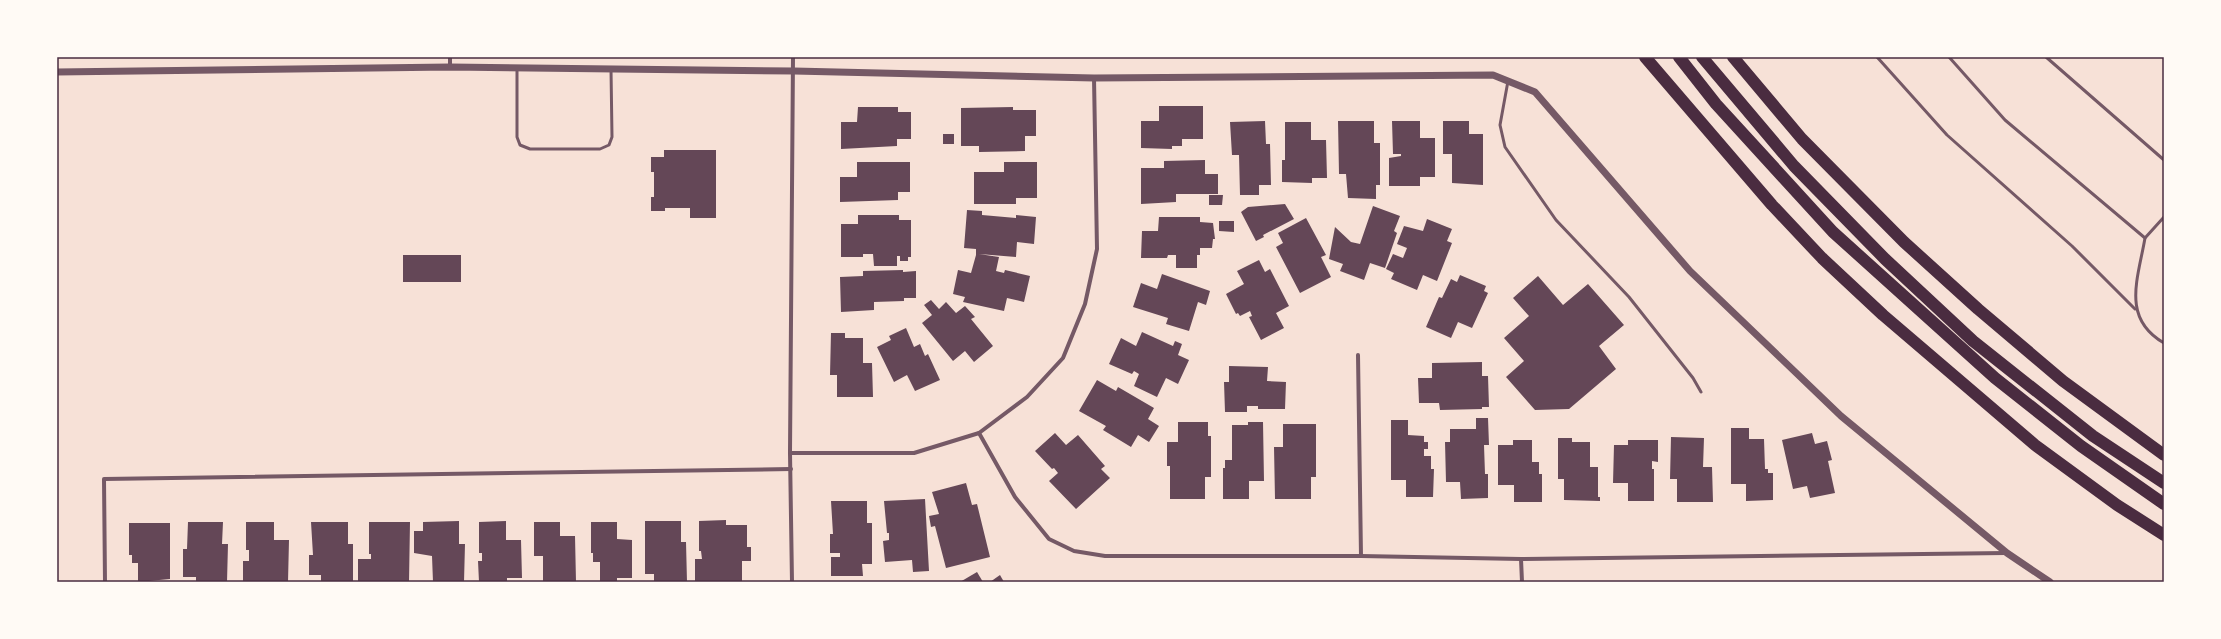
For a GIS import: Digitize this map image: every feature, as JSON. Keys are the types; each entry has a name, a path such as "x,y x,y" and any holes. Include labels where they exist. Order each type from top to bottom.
{"highway":[{"path":"1645,57 1772,205 1822,258 1883,315 2035,445 2117,505 2164,535"},
{"path":"1679,57 1716,104 1833,232 1995,378 2081,446 2164,504"},
{"path":"1702,57 1794,166 1885,259 1973,341 2093,436 2164,483"},
{"path":"1733,57 1802,139 1904,242 1978,310 2063,381 2164,455"}],"street":[{"path":"450,57 450,67"},
{"path":"792,582 790,453 794,57"},
{"path":"57,72 450,67 794,71 1094,78 1493,75 1535,92 1690,271 1841,416 2007,553 2050,582"},
{"path":"790,453 914,453 979,433 1027,397 1063,358 1086,304 1097,249 1094,78"},
{"path":"1358,355 1361,556"},
{"path":"979,433 1016,497 1032,520 1049,539 1074,551 1105,556 1361,556 1521,559 2007,553"},
{"path":"105,582 104,479 791,469"},
{"path":"1521,559 1522,582"}],"lane":[{"path":"1877,57 1947,135 2072,246 2135,309 2149,335 2164,343"},
{"path":"1949,57 2005,120 2145,238"},
{"path":"2046,57 2164,160"},
{"path":"517,68 517,137 520,145 530,150 600,149 609,145 612,137 611,69"},
{"path":"1508,81 1500,125 1505,147 1556,220 1629,296 1693,378 1701,392"},
{"path":"2135,309 2136,291 2145,238 2164,217"}],"building":[{"path":"1159,106 1203,106 1203,139 1182,139 1182,146 1172,146 1172,149 1141,148 1141,121 1159,121"},
{"path":"858,107 898,107 898,112 911,112 911,139 897,139 897,146 841,149 841,122 857,122"},
{"path":"1013,107 1013,110 1036,110 1036,136 1025,136 1025,151 979,152 979,146 961,146 961,108"},
{"path":"1265,121 1266,144 1270,144 1271,185 1259,185 1259,195 1240,195 1239,155 1232,155 1230,122"},
{"path":"1338,121 1374,121 1374,143 1380,143 1380,185 1376,185 1376,199 1348,198 1346,174 1339,174"},
{"path":"1392,121 1420,121 1420,138 1435,138 1435,177 1420,177 1420,186 1389,186 1389,158 1401,156 1401,154 1393,154"},
{"path":"1443,121 1469,121 1469,134 1483,134 1483,185 1452,183 1452,154 1443,154"},
{"path":"1285,122 1311,122 1311,140 1326,140 1327,178 1312,178 1312,183 1282,182 1282,160 1285,160"},
{"path":"943,134 954,134 954,144 943,144"},
{"path":"664,150 716,150 716,218 690,218 690,208 665,208 665,211 651,211 651,197 654,197 654,172 651,172 651,157 664,157"},
{"path":"1205,160 1205,174 1218,174 1218,194 1176,194 1176,202 1141,204 1141,168 1164,168 1164,161"},
{"path":"857,162 910,162 910,192 898,192 898,200 840,202 840,177 857,177"},
{"path":"1004,162 1037,162 1037,198 1016,198 1016,204 974,204 974,172 1004,172"},
{"path":"1209,195 1223,195 1222,205 1209,205"},
{"path":"1285,204 1294,219 1263,235 1264,237 1256,241 1241,212 1248,207"},
{"path":"1373,206 1400,216 1394,231 1397,233 1385,268 1370,263 1364,280 1340,271 1343,264 1329,259 1335,227 1351,242 1360,244"},
{"path":"967,210 982,211 982,215 1016,218 1016,215 1036,217 1034,244 1017,242 1016,257 979,254 999,257 996,271 1004,273 1005,270 1030,276 1024,302 1007,298 1004,311 963,302 965,297 953,294 958,270 971,273 976,255 976,249 964,248"},
{"path":"858,215 899,215 899,220 911,220 911,257 908,257 908,261 900,261 900,256 897,256 897,266 874,266 873,254 863,254 863,257 841,257 841,224 858,224"},
{"path":"1159,217 1200,217 1200,222 1213,223 1215,239 1213,239 1212,248 1200,248 1200,255 1197,255 1197,268 1176,268 1176,255 1168,255 1167,258 1141,258 1142,231 1158,231"},
{"path":"1306,218 1326,255 1321,257 1331,277 1300,293 1276,247 1283,243 1278,233"},
{"path":"1427,219 1452,229 1447,241 1452,243 1437,281 1423,275 1417,290 1391,279 1394,273 1386,269 1393,254 1403,258 1407,248 1397,244 1404,226 1423,231"},
{"path":"1219,221 1234,221 1234,232 1219,231"},
{"path":"403,255 461,255 461,282 403,282"},
{"path":"1259,260 1265,272 1270,269 1289,306 1276,313 1284,328 1261,340 1249,317 1252,316 1250,311 1240,316 1238,313 1236,314 1226,294 1244,284 1237,271"},
{"path":"903,270 903,272 916,271 916,298 904,298 904,301 874,302 874,310 841,312 840,277 863,276 863,271"},
{"path":"1162,274 1210,291 1206,305 1198,302 1189,331 1166,324 1168,318 1133,307 1141,283 1157,289"},
{"path":"1460,275 1486,286 1484,291 1488,293 1472,328 1458,322 1451,338 1426,327 1439,297 1442,298 1451,279 1457,282"},
{"path":"1538,276 1563,305 1588,284 1624,325 1599,346 1616,369 1569,409 1535,410 1506,377 1524,361 1504,338 1529,316 1513,298"},
{"path":"931,300 939,309 946,302 956,313 965,306 975,317 971,319 993,346 974,362 965,351 953,361 922,323 932,315 924,305"},
{"path":"906,328 914,347 920,344 925,356 928,354 940,380 915,391 907,375 894,382 877,347 891,340 889,336"},
{"path":"1142,332 1173,346 1175,341 1182,344 1178,355 1189,360 1178,384 1166,378 1157,397 1134,386 1139,374 1134,371 1132,374 1109,364 1121,338 1136,346"},
{"path":"831,333 845,333 845,338 863,338 863,363 872,363 873,397 837,397 837,375 830,375"},
{"path":"1482,362 1482,376 1488,376 1489,407 1482,407 1482,409 1440,410 1439,403 1419,403 1418,378 1432,378 1432,363"},
{"path":"1229,366 1268,367 1267,381 1286,382 1285,409 1258,409 1258,406 1247,406 1247,412 1225,412 1224,382 1229,382"},
{"path":"1097,380 1116,391 1118,387 1154,408 1148,419 1159,426 1149,442 1138,435 1131,447 1103,430 1106,426 1079,411"},
{"path":"1476,418 1488,418 1489,445 1484,445 1485,474 1488,474 1488,498 1461,499 1460,482 1446,482 1445,442 1450,442 1450,429 1476,429"},
{"path":"1391,420 1408,420 1408,435 1424,436 1424,442 1428,442 1428,449 1424,449 1424,456 1431,456 1431,469 1434,469 1433,497 1406,497 1406,480 1391,480"},
{"path":"1178,422 1208,422 1208,436 1211,436 1211,477 1205,477 1205,499 1170,499 1170,466 1167,466 1167,442 1178,442"},
{"path":"1248,422 1263,422 1264,481 1249,481 1249,499 1223,499 1223,468 1225,468 1225,460 1232,460 1232,425 1248,425"},
{"path":"1283,424 1316,424 1316,477 1311,477 1311,499 1275,499 1274,447 1283,447"},
{"path":"1731,428 1749,428 1749,439 1764,439 1765,469 1768,469 1768,473 1773,473 1773,500 1746,501 1746,484 1731,484"},
{"path":"1055,433 1066,445 1078,435 1105,466 1101,469 1110,478 1076,509 1049,481 1058,473 1054,468 1052,469 1035,451"},
{"path":"1812,433 1815,444 1827,441 1832,460 1828,461 1835,493 1810,498 1807,486 1793,489 1782,440"},
{"path":"1671,437 1704,438 1703,467 1712,467 1713,502 1677,502 1677,479 1670,479"},
{"path":"1558,438 1572,438 1572,442 1590,442 1590,467 1598,467 1598,497 1600,497 1600,501 1564,500 1564,479 1558,479"},
{"path":"1513,440 1532,440 1532,462 1539,462 1539,474 1542,474 1542,502 1514,502 1514,485 1498,485 1498,445 1513,445"},
{"path":"1628,440 1658,440 1658,462 1652,461 1652,469 1654,469 1654,501 1628,501 1628,483 1613,483 1614,445 1628,445"},
{"path":"966,483 972,505 977,504 990,557 946,568 935,526 931,527 929,516 939,514 932,492"},
{"path":"925,499 929,571 913,572 912,560 885,562 883,541 889,540 889,533 887,533 884,501"},
{"path":"831,501 867,501 867,523 872,523 872,564 862,564 863,576 831,576 831,557 840,557 840,553 830,553 830,534 833,534"},
{"path":"726,520 726,525 747,525 747,547 751,547 751,561 742,561 742,582 695,582 695,559 702,559 701,551 699,551 699,521"},
{"path":"459,521 459,544 465,544 464,582 433,582 432,556 414,553 414,531 423,531 423,522"},
{"path":"506,521 506,540 521,540 522,578 507,578 507,582 479,582 478,561 482,561 482,553 479,553 479,522"},
{"path":"645,521 681,521 681,542 686,542 687,582 654,582 654,574 645,574"},
{"path":"188,522 223,522 222,544 228,544 227,582 196,582 196,577 183,577 183,549 187,549"},
{"path":"246,522 274,522 274,540 289,540 288,582 243,582 243,561 249,561 249,550 246,550"},
{"path":"311,522 348,522 348,544 353,544 353,582 321,582 321,575 309,575 309,555 313,555"},
{"path":"369,522 410,522 409,582 358,582 358,559 371,559 371,554 369,554"},
{"path":"534,522 560,522 560,536 575,536 576,582 543,582 543,556 534,556"},
{"path":"591,522 617,522 617,539 632,540 632,578 617,578 617,582 600,582 600,562 593,562 593,553 591,553"},
{"path":"129,523 170,523 170,579 138,582 138,563 132,563 132,555 129,555"},
{"path":"977,572 983,582 960,582"},
{"path":"1000,575 1004,582 990,582"}]}
